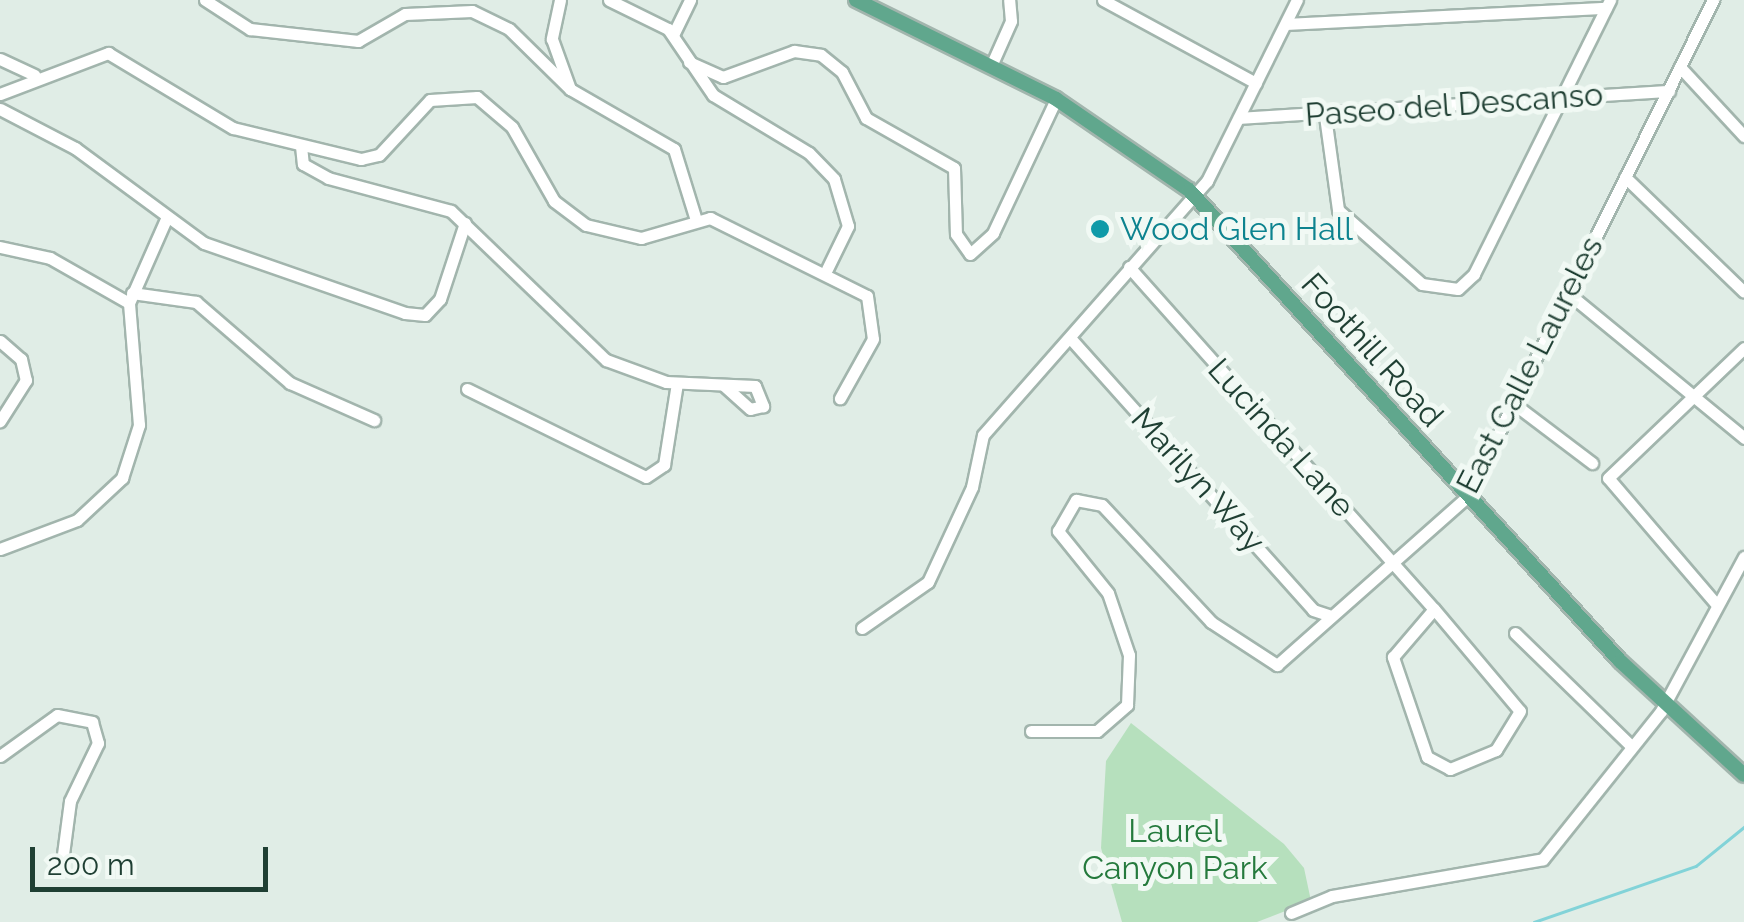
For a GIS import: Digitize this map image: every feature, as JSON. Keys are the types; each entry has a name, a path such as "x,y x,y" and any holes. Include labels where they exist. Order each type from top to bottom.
{"main road":[{"name":"Foothill Road","path":"856,0 1056,100 1196,196 1467,497 1664,704 1744,775"}],"street":[{"path":"205,0 250,29 358,41 405,14 472,11 509,29 570,89 674,149 695,217"},
{"path":"560,0 552,39 570,89"},
{"path":"610,0 673,35 724,105 809,153 840,188 848,226 827,269"},
{"path":"673,35 690,0"},
{"path":"991,66 1011,21 1009,0"},
{"path":"1103,0 1256,83"},
{"path":"862,628 928,582 972,487 983,435 1071,339 1128,267 1196,196 1298,0"},
{"name":"East Calle Laureles","path":"1031,732 1096,731 1127,705 1129,654 1108,593 1058,531 1076,500 1102,505 1212,622 1277,664 1328,615 1467,497 1712,0"},
{"path":"1286,24 1608,4"},
{"path":"1325,116 1338,210 1422,284 1450,291 1474,274 1608,4"},
{"path":"689,62 723,77 799,50 821,55 842,72 866,118 954,168 956,234 970,254 993,233 1056,100"},
{"path":"0,94 34,75 118,56 218,121 302,146 375,157 418,107 469,94 499,110 545,190 586,225 641,238 695,217 827,269 875,308 872,339 840,398"},
{"path":"0,58 34,75"},
{"path":"1680,67 1744,136"},
{"name":"Paseo del Descanso","path":"1238,118 1325,116 1668,91"},
{"path":"0,109 75,148 167,218 224,253 420,316 442,294 465,223"},
{"path":"302,146 303,164 328,178 427,200 465,223 588,348 677,383 723,385"},
{"path":"1625,177 1744,292"},
{"path":"0,550 77,520 122,478 139,425 130,298 167,218"},
{"path":"0,247 50,258 130,298 196,302 290,383 374,420"},
{"name":"Lucinda Lane","path":"1128,267 1434,609 1520,711 1496,750 1450,769 1427,757 1393,657 1434,609"},
{"path":"1569,294 1698,396 1744,438"},
{"name":"Marilyn Way","path":"1071,339 1313,610 1328,615"},
{"path":"0,342 22,359 26,380 0,421"},
{"path":"1717,605 1611,484 1612,470 1698,396 1744,348"},
{"path":"467,388 646,477 666,460 677,383"},
{"path":"1514,404 1592,463"},
{"path":"1291,913 1329,897 1536,864 1664,704 1744,557"},
{"path":"1514,633 1632,746"},
{"path":"0,756 57,716 92,722 98,743 70,801 62,862"}],"green space":[{"name":"Laurel Canyon Park","path":"1131,723 1284,844 1304,868 1311,901 1257,922 1122,922 1101,848 1106,761"}],"waterway":[{"path":"1534,922 1696,866 1744,827"}],"place":[{"name":"Wood Glen Hall","path":"1100,229"}]}
